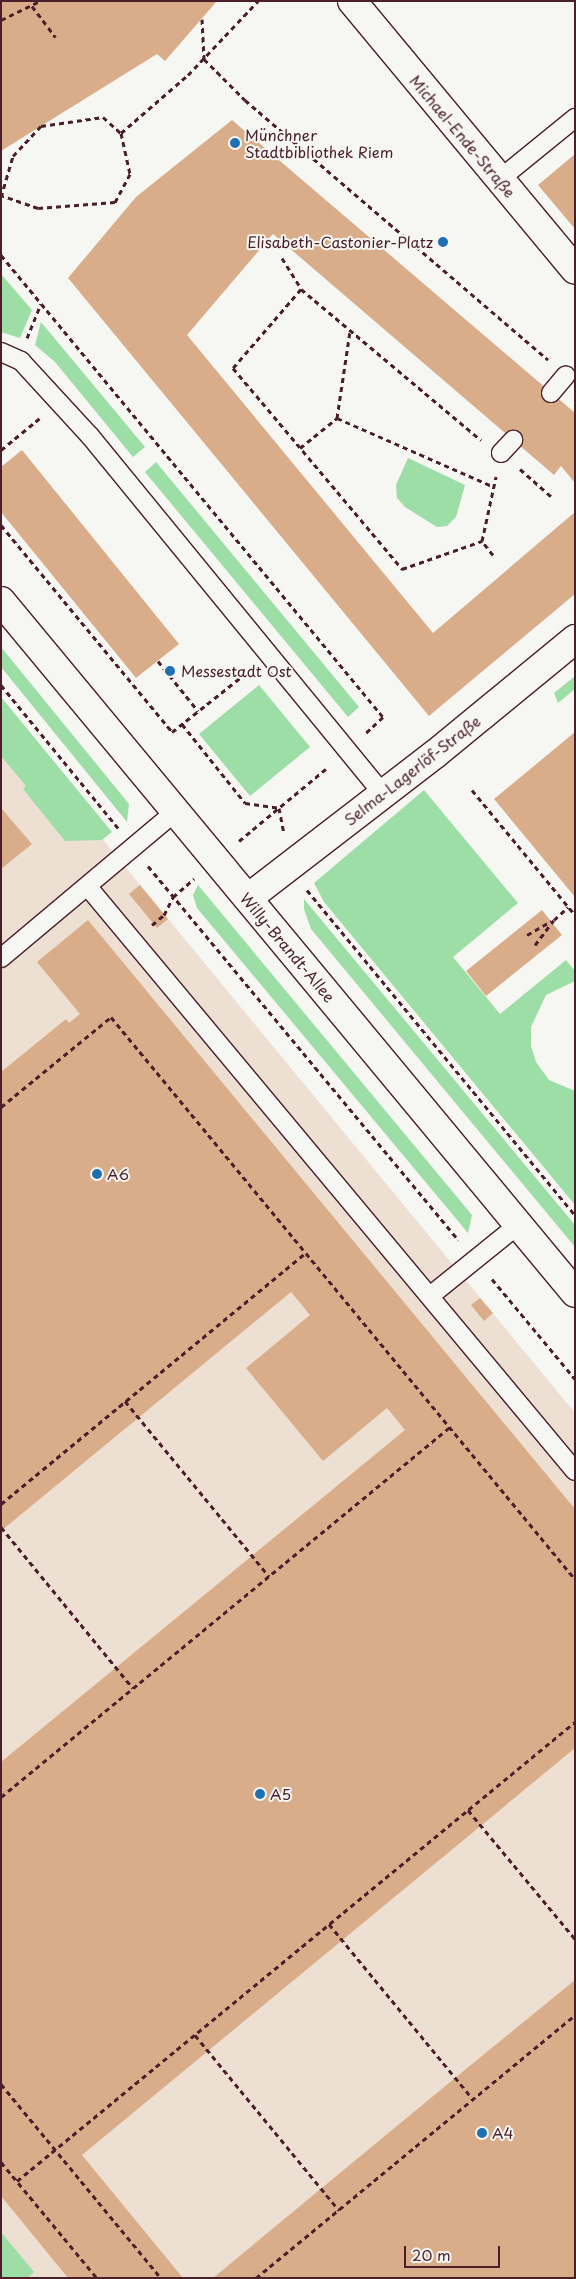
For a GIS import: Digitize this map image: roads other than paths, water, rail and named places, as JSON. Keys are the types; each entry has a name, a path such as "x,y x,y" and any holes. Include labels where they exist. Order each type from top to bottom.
{"main road":[{"name":"Michael-Ende-Straße","path":"352,1 575,270"},
{"name":"Willy-Brandt-Allee","path":"1,601 575,1292"},
{"name":"Selma-Lagerlöf-Straße","path":"248,898 294,860 434,755 575,639"}],"lane":[{"path":"500,180 575,118"},
{"path":"1,352 21,361 90,436 382,793"},
{"path":"551,392 566,375"},
{"path":"1,958 88,887 176,811"},
{"path":"88,887 575,1471"},
{"path":"430,1296 518,1224"}],"place":[{"name":"Münchner Stadtbibliothek Riem","path":"235,143"},
{"name":"Elisabeth-Castonier-Platz","path":"443,242"},
{"name":"Messestadt Ost","path":"170,671"},
{"name":"A6","path":"97,1174"},
{"name":"A5","path":"260,1794"},
{"name":"A4","path":"482,2133"}]}
